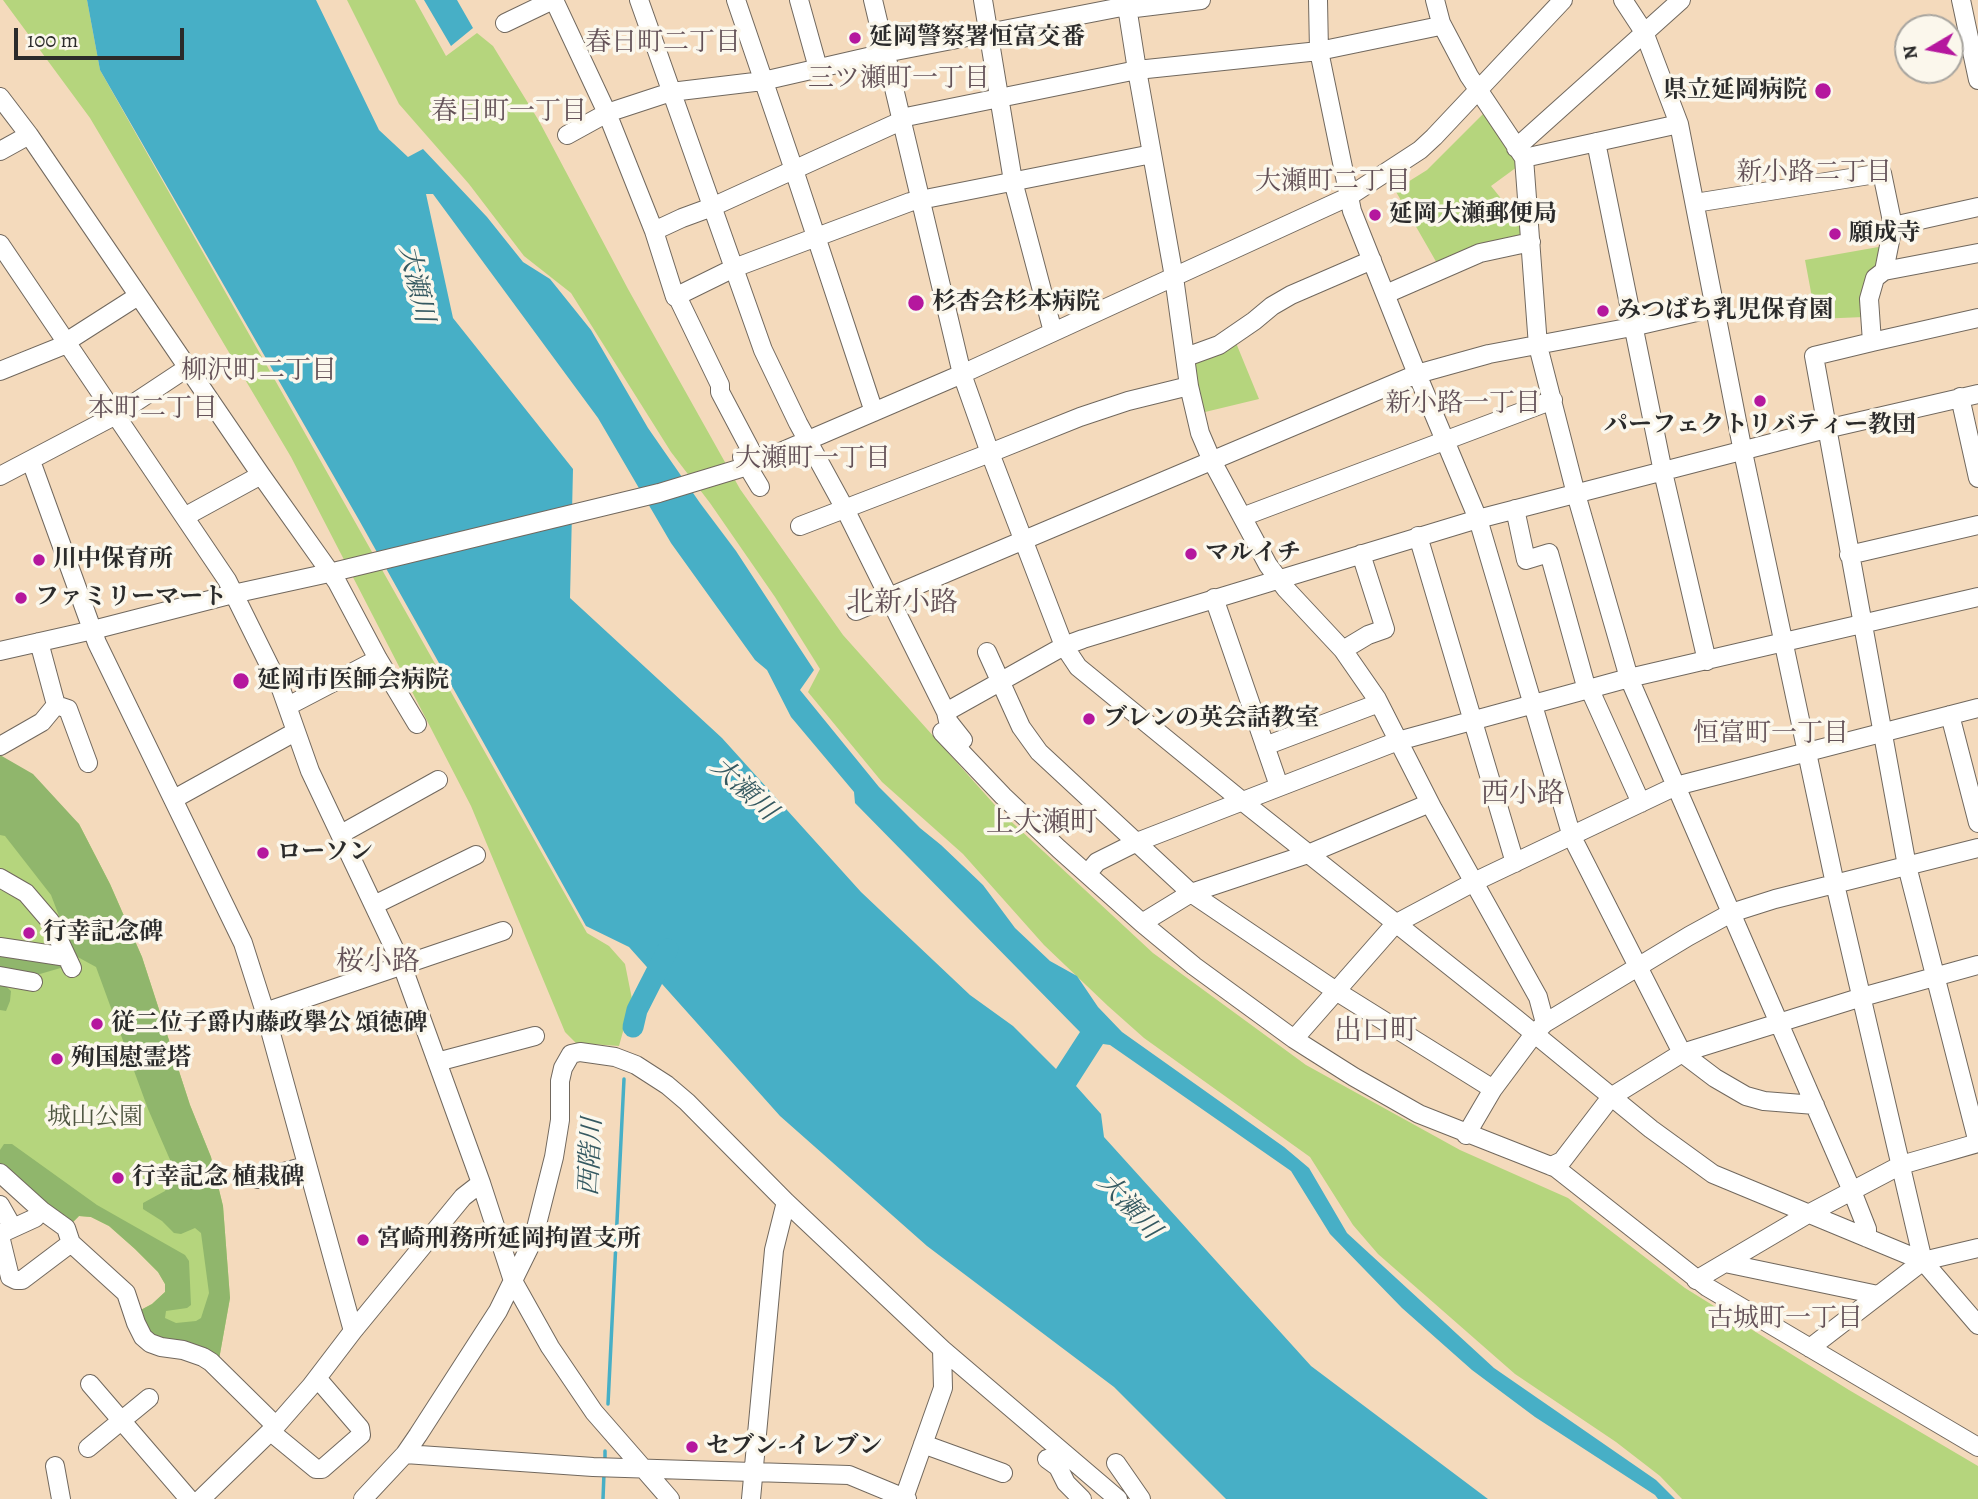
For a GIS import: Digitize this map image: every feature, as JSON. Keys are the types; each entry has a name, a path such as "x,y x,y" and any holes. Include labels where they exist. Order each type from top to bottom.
{"street":[{"path":"505,23 553,0 607,113 654,232 675,298 677,296 720,385 720,392 760,487"},
{"path":"639,0 763,350 890,597 948,721 973,753 975,766"},
{"path":"736,0 874,412"},
{"path":"799,0 818,68"},
{"path":"873,0 962,374 1064,646 1078,667 1395,924 1540,1029 1611,1097 1651,1129 1713,1174 1923,1261 1977,1322"},
{"path":"983,0 1013,181 1053,332"},
{"path":"567,135 607,113 671,92 764,81 886,53 1127,5 1200,0"},
{"path":"1318,0 1320,51 1348,197 1444,441 1478,519 1572,837 1682,1053 1715,1079 1746,1096 1764,1101 1815,1105"},
{"path":"1435,0 1441,23 1478,91 1520,153 1531,242 1538,346 1576,494 1629,678 1852,1191 1867,1229 1867,1238"},
{"path":"0,651 659,494 749,465 962,374 1348,197 1420,150 1563,0"},
{"path":"1623,0 1644,32 1679,124 1743,452 1835,884 1923,1261"},
{"path":"1520,153 1644,32 1681,0"},
{"path":"1961,0 1977,69"},
{"path":"1127,5 1174,277 1189,386 1200,433 1212,461 1268,565 1343,650 1379,703 1430,803 1538,996 1540,1029"},
{"path":"654,232 901,120 1137,70 1320,51 1435,27 1441,23"},
{"path":"0,97 29,135 261,475 336,571 337,582 416,724"},
{"path":"1520,153 1596,142 1679,124"},
{"path":"0,151 29,135"},
{"path":"1596,142 1662,472 1707,661"},
{"path":"677,296 734,268 920,199 1152,154"},
{"path":"1695,203 1882,173 1893,226 1884,271"},
{"path":"1893,226 1978,207"},
{"path":"1386,294 1480,253 1531,242"},
{"path":"0,244 227,580 288,706 310,771 402,965 481,1183 513,1281 550,1348 594,1412 670,1499"},
{"path":"1872,342 1869,299 1875,278 1884,271 1978,253"},
{"path":"1186,357 1219,345 1291,295 1371,260"},
{"path":"0,371 67,343 138,296"},
{"path":"856,611 1417,374 1489,354 1714,309"},
{"path":"1696,1279 1808,1214 1900,1165 1978,1143 1907,866 1814,356 1978,318"},
{"path":"0,476 116,415 187,368"},
{"path":"800,526 1080,417 1128,401 1189,386"},
{"path":"946,712 1064,646 1214,598 1515,509 1826,429 1978,394"},
{"path":"1960,397 1978,478"},
{"path":"1242,517 1553,400"},
{"path":"727,433 749,465"},
{"path":"31,461 97,643 243,943 265,1012 352,1331"},
{"path":"186,516 261,475"},
{"path":"1515,509 1527,560 1549,553 1588,690 1641,803"},
{"path":"1849,555 1978,525"},
{"path":"1418,536 1515,863"},
{"path":"1343,650 1368,635 1385,629 1361,554"},
{"path":"1087,874 1097,862 1137,842 1398,741 1629,678 1978,597"},
{"path":"1214,598 1279,786"},
{"path":"39,642 56,705"},
{"path":"986,652 1021,727 1039,752 1191,893 1336,991 1493,1089"},
{"path":"288,706 378,659"},
{"path":"1265,746 1379,703"},
{"path":"0,746 42,722 56,705"},
{"path":"56,705 68,709 88,763"},
{"path":"1294,1039 1395,924 1474,882 1676,786 1978,708"},
{"path":"1950,715 1978,823"},
{"path":"174,799 295,732"},
{"path":"942,732 1031,822 1142,923 1194,966 1294,1039 1419,1114 1466,1135 1558,1167 1696,1279 1810,1348 1975,1440"},
{"path":"341,834 438,779"},
{"path":"1142,923 1191,893 1308,854 1430,803"},
{"path":"1466,1135 1493,1089 1540,1029 1638,967 1731,913 1775,898 1978,848"},
{"path":"374,905 476,855"},
{"path":"0,878 26,893 37,904 50,921 70,963 0,947"},
{"path":"265,1012 503,931"},
{"path":"1558,1167 1611,1097 1682,1053 1862,997 1978,965"},
{"path":"0,976 33,982"},
{"path":"437,1062 535,1036"},
{"path":"363,1499 405,1454 498,1311 533,1240 554,1157 563,1068 571,1054 580,1052 615,1057 636,1065 655,1076 687,1102 786,1202 942,1349 1118,1499"},
{"path":"258,1179 306,1166"},
{"path":"0,1173 41,1210 66,1228 71,1243 125,1293 143,1337 161,1348 183,1350 211,1362 273,1429 316,1469 323,1468 361,1435 360,1428 317,1378"},
{"path":"201,1499 273,1429 463,1197 481,1183"},
{"path":"751,1499 774,1250 786,1202"},
{"path":"0,1205 10,1277 22,1280 71,1243"},
{"path":"4,1233 35,1218 41,1210"},
{"path":"1810,1348 1923,1261 1978,1248"},
{"path":"1725,1263 1878,1295"},
{"path":"405,1454 593,1467 849,1475 905,1498 943,1388 942,1349"},
{"path":"90,1384 189,1499"},
{"path":"88,1448 149,1398"},
{"path":"923,1444 1003,1472"},
{"path":"1047,1459 1058,1467 1066,1483 1082,1499"},
{"path":"1070,1459 1074,1474 1089,1499"},
{"path":"1116,1463 1141,1499"},
{"path":"55,1466 61,1499"}],"green space":[{"path":"3,0 87,0 100,70 587,933 609,946 625,964 632,999 619,1046 576,1043 565,1032 471,806 291,457 90,118"},
{"path":"347,0 415,0 446,56 477,33 493,46 539,121 628,289 740,489 843,635 1002,813 1153,953 1306,1065 1460,1150 1568,1198 1685,1288 1978,1466 1978,1499 1682,1499 1660,1476 1616,1442 1515,1374 1378,1254 1353,1225 1310,1157 1144,1038 1108,1006 1044,945 963,854 882,782 808,692 820,669 775,597 671,452 571,293 524,256 469,184 399,104"},
{"path":"1484,113 1511,151 1517,167 1491,186 1520,222 1522,235 1438,265 1395,190 1427,170"},
{"path":"1884,246 1882,255 1866,280 1864,317 1816,319 1805,260"},
{"path":"1234,338 1259,399 1201,413 1192,360"},
{"name":"城山公園","path":"0,755 79,824 110,884 142,957 190,1105 211,1157 223,1206 230,1298 218,1365 137,1312 152,1304 165,1292 165,1284 158,1272 135,1249 109,1226 91,1217 79,1216 69,1226 0,1168"},
{"path":"0,755 33,774 79,824 110,884 142,957 190,1105 211,1157 223,1206 230,1298 218,1365 159,1345 137,1312 152,1304 165,1292 165,1284 158,1272 135,1249 109,1226 91,1217 79,1216 69,1226 0,1168 0,1150 4,1144 12,1144 97,1205 185,1255 189,1261 191,1305 166,1311 165,1318 176,1323 201,1318 209,1293 201,1233 195,1228 181,1234 174,1233 162,1221 143,1209 143,1203 165,1191 174,1169 148,1109 96,967 74,955 51,895 5,836 0,835"},
{"path":"0,951 60,956 64,967 33,976 0,972"},
{"path":"0,981 11,991 6,1011 0,1010"}],"water":[{"name":"大瀬川","path":"87,0 316,0 379,130 408,157 423,149 487,217 523,262 550,279 591,330 648,428 736,551 814,670 800,690 879,787 983,885 1015,928 1050,961 1077,976 1098,1007 1122,1032 1284,1147 1309,1168 1347,1233 1494,1368 1656,1480 1675,1499 1658,1499 1535,1417 1472,1370 1402,1308 1330,1234 1291,1171 1110,1045 1103,1044 1076,1086 1101,1114 1104,1137 1311,1366 1488,1499 1226,1499 1114,1387 927,1246 780,1116 629,947 586,926 359,520 100,70","holes":["426,194 433,194 598,418 671,543 755,660 767,670 791,717 854,792 855,803 1080,1032 1056,1069 1013,1026 970,995 861,892 722,738 570,598 573,469 453,318"]},
{"path":"424,0 457,0 473,28 451,46"}],"waterway":[{"name":"西階川","path":"633,1027 637,1010 668,949"},
{"name":"西階川","path":"608,1404 624,1079"},
{"path":"605,1451 605,1460"},
{"path":"603,1499 604,1473"}],"place":[{"name":"延岡警察署恒富交番","path":"855,38"},
{"name":"県立延岡病院","path":"1823,91"},
{"name":"延岡大瀬郵便局","path":"1375,215"},
{"name":"願成寺","path":"1835,234"},
{"name":"杉杏会杉本病院","path":"916,303"},
{"name":"みつばち乳児保育園","path":"1603,311"},
{"name":"パーフェクトリバティー教団","path":"1760,401"},
{"name":"マルイチ","path":"1191,554"},
{"name":"川中保育所","path":"39,560"},
{"name":"ファミリーマート","path":"21,598"},
{"name":"延岡市医師会病院","path":"241,681"},
{"name":"ブレンの英会話教室","path":"1089,719"},
{"name":"ローソン","path":"263,853"},
{"name":"行幸記念碑","path":"29,933"},
{"name":"従二位子爵内藤政擧公 頌徳碑","path":"97,1024"},
{"name":"殉国慰霊塔","path":"57,1059"},
{"name":"行幸記念 植栽碑","path":"118,1178"},
{"name":"宮崎刑務所延岡拘置支所","path":"363,1240"},
{"name":"セブン-イレブン","path":"692,1447"}],"district":[{"name":"春日町二丁目","path":"663,44"},
{"name":"三ツ瀬町一丁目","path":"899,80"},
{"name":"春日町一丁目","path":"509,113"},
{"name":"新小路二丁目","path":"1814,174"},
{"name":"大瀬町二丁目","path":"1333,183"},
{"name":"柳沢町二丁目","path":"259,372"},
{"name":"新小路一丁目","path":"1463,405"},
{"name":"本町二丁目","path":"153,410"},
{"name":"大瀬町一丁目","path":"813,460"},
{"name":"北新小路","path":"902,604"},
{"name":"恒富町一丁目","path":"1771,735"},
{"name":"西小路","path":"1523,795"},
{"name":"上大瀬町","path":"1042,824"},
{"name":"桜小路","path":"378,963"},
{"name":"出口町","path":"1376,1032"},
{"name":"古城町一丁目","path":"1785,1320"}]}
